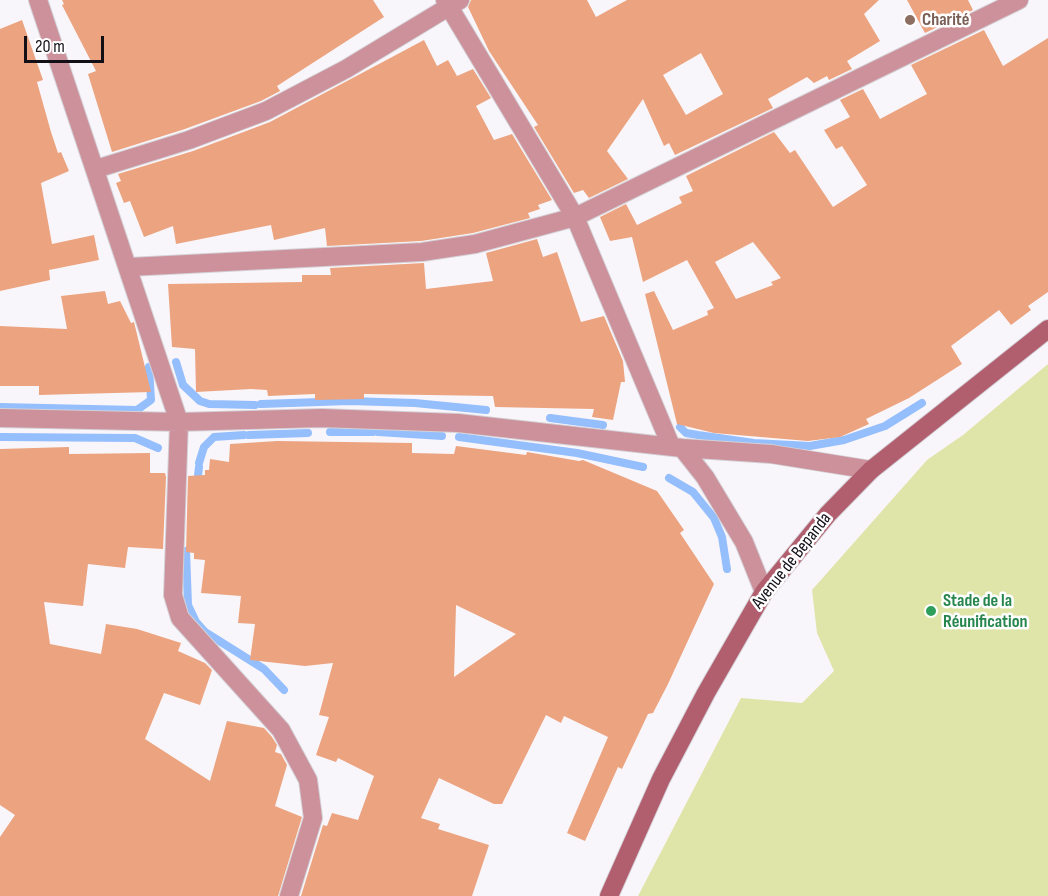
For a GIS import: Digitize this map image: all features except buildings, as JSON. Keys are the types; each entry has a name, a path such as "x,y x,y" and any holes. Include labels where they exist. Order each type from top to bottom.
{"main road":[{"name":"Avenue de Bepanda","path":"609,896 661,778 764,592 828,514 871,470 1048,329"}],"street":[{"path":"38,0 179,422 173,595 180,618 281,730 308,780 313,818 289,896"},
{"path":"129,267 422,252 475,244 575,217 1019,0"},
{"path":"96,168 189,140 266,111 346,69 452,2 575,217 677,447 705,477 744,542 764,592"},
{"path":"0,418 179,422 322,418 458,423 677,447 771,454 871,470"}],"green space":[{"name":"Stade de la Réunification","path":"1048,364 1048,896 638,896 741,698 802,703 834,671 817,633 812,590 927,460 963,435"}],"waterway":[{"path":"176,362 183,385 200,401 209,404 255,405"},
{"path":"0,407 137,410 151,400 149,367"},
{"path":"261,404 349,401 415,403 486,410"},
{"path":"680,427 686,433 698,435 754,443 810,446 844,440 885,426 922,403"},
{"path":"550,418 603,425"},
{"path":"330,432 373,432"},
{"path":"378,432 442,436"},
{"path":"249,435 308,433"},
{"path":"199,463 204,447 214,437 244,435"},
{"path":"0,437 135,438 158,448"},
{"path":"459,437 577,453 643,467"},
{"path":"197,484 199,467"},
{"path":"669,478 693,492 714,518 722,537 727,569"},
{"path":"186,551 188,605 196,622 205,632 264,669 284,690"}],"place":[{"name":"Charité","path":"910,20"},
{"name":"Stade de la Réunification","path":"931,611"}]}
